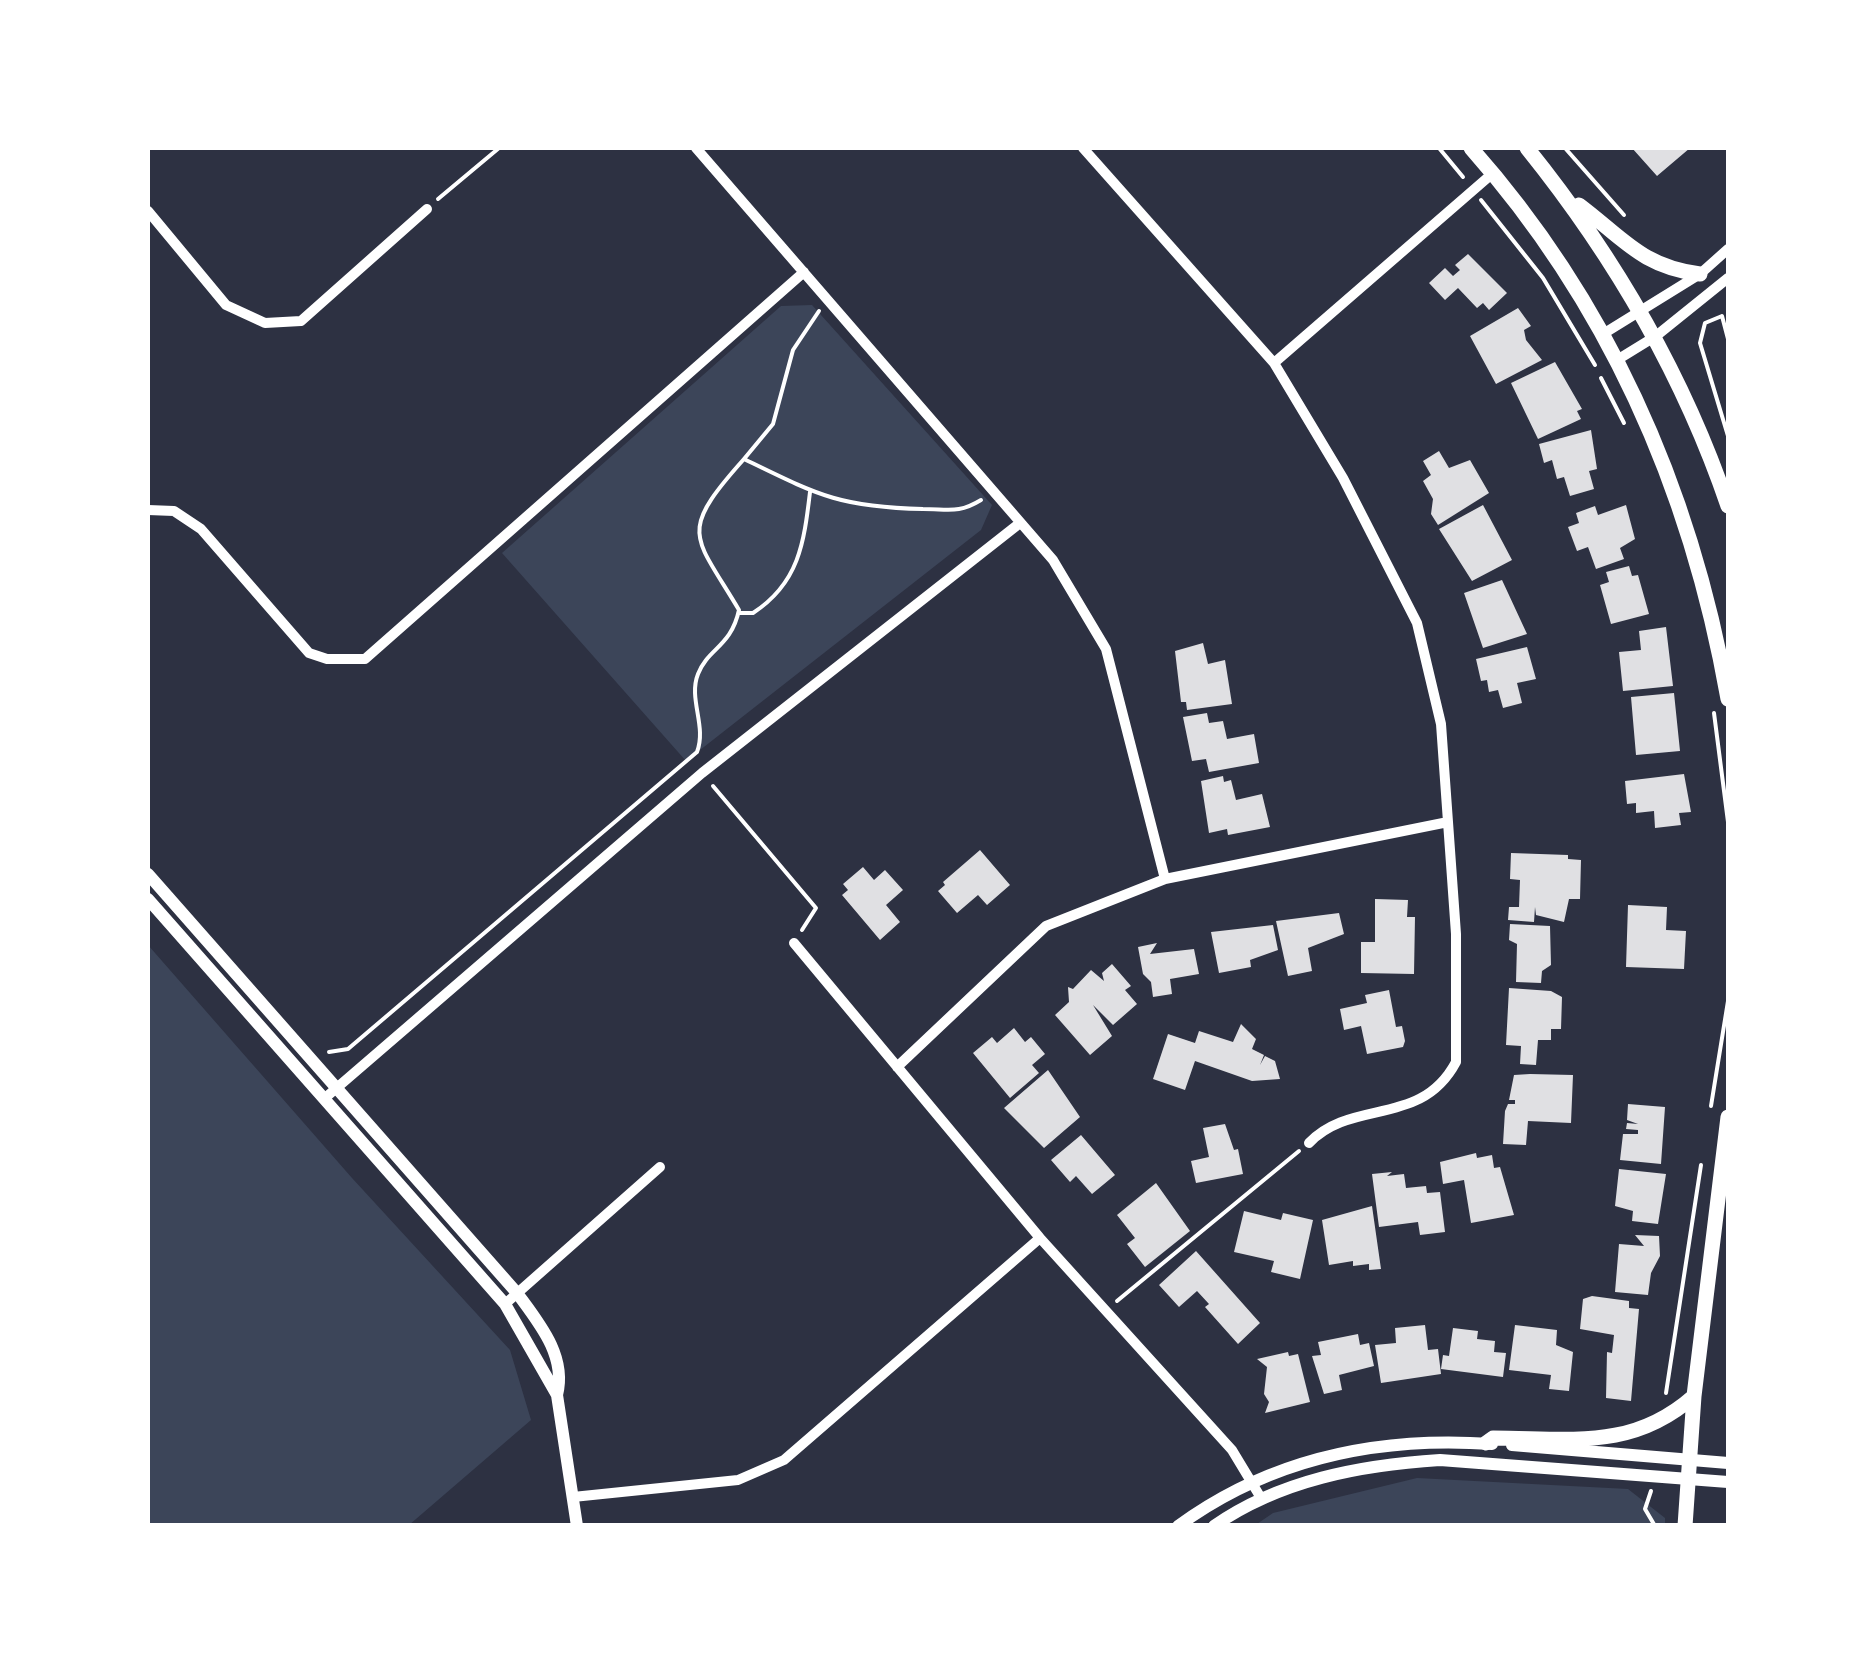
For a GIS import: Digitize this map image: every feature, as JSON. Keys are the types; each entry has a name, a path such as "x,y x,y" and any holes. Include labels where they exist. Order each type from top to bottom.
{"main road":[{"path":"1470,148 1493,173 1604,334 1651,426 1686,526 1718,638 1720,699"},
{"path":"1527,148 1564,194 1656,336 1728,506"},
{"path":"1564,194 1614,230 1636,254 1673,270 1700,274"},
{"path":"1685,1526 1694,1396 1728,1118"},
{"path":"1486,1443 1494,1438 1626,1436 1668,1419 1694,1396"}],"street":[{"path":"696,148 1053,560 1106,649 1165,880"},
{"path":"1082,148 1274,363 1343,478 1417,623 1441,724 1456,934 1456,1062 1447,1080 1424,1100 1324,1128 1308,1143"},
{"path":"1274,363 1493,173"},
{"path":"148,212 226,305 266,323 301,320 427,209"},
{"path":"1604,334 1700,274 1728,249"},
{"path":"148,510 174,511 201,529 309,653 327,659 365,658 804,272"},
{"path":"1617,360 1656,336 1728,278"},
{"path":"325,1098 702,773 1020,522"},
{"path":"898,1067 1046,926 1165,880 1448,822"},
{"path":"148,874 518,1293 557,1360 562,1376 557,1395"},
{"path":"148,899 505,1304 557,1395 576,1526"},
{"path":"794,942 1040,1238 1232,1450 1261,1498"},
{"path":"505,1304 660,1166"},
{"path":"574,1497 738,1480 784,1460 1040,1238"},
{"path":"1178,1526 1250,1480 1291,1465 1394,1443 1486,1443 1728,1463"},
{"path":"1214,1526 1261,1498 1350,1470 1440,1460 1728,1482"}],"path":[{"path":"427,209 498,148"},
{"path":"1439,148 1568,317 1632,439"},
{"path":"1565,148 1628,220"},
{"path":"324,1051 337,1054 348,1050 697,752 702,726 696,694 698,674 735,630 739,613 704,559 698,541 710,498 773,424 793,350 818,312 830,302"},
{"path":"1728,307 1722,316 1704,323 1701,337 1728,436"},
{"path":"1722,316 1728,339"},
{"path":"1692,333 1701,337"},
{"path":"744,460 810,492 851,506 958,514 993,490"},
{"path":"739,613 754,613 790,581 803,542 810,492"},
{"path":"1720,699 1728,822"},
{"path":"702,773 816,908 794,942"},
{"path":"1710,1114 1728,1001"},
{"path":"1106,1310 1308,1143"},
{"path":"1660,1404 1670,1379 1704,1152"},
{"path":"1652,1475 1651,1500 1645,1509 1656,1526"}],"shaded area":[{"path":"812,305 992,505 981,530 686,761 502,553 781,306"},
{"path":"148,945 352,1178 510,1350 531,1420 409,1525 148,1525"},
{"path":"1417,1478 1628,1489 1665,1518 1665,1525 1254,1526 1273,1513"}],"building":[{"path":"1632,148 1690,148 1657,176"},
{"path":"1468,254 1507,293 1489,310 1483,303 1477,308 1458,288 1445,300 1429,283 1445,268 1453,276 1460,270 1455,265"},
{"path":"1518,308 1531,326 1524,330 1526,340 1542,360 1496,384 1470,336"},
{"path":"1555,362 1582,409 1577,411 1581,419 1538,439 1511,383"},
{"path":"1591,430 1597,469 1589,471 1594,489 1570,496 1564,477 1557,479 1552,460 1544,463 1539,444"},
{"path":"1439,451 1449,468 1470,460 1489,493 1438,525 1431,514 1433,499 1423,481 1431,475 1423,461"},
{"path":"1483,505 1512,560 1472,581 1439,529"},
{"path":"1626,505 1635,539 1620,548 1624,559 1596,569 1588,547 1577,551 1568,527 1579,523 1576,513 1595,506 1598,515"},
{"path":"1629,566 1632,576 1638,575 1649,614 1611,624 1600,585 1609,582 1606,572"},
{"path":"1502,580 1527,634 1483,648 1464,593"},
{"path":"1666,627 1673,686 1623,691 1619,652 1641,650 1639,631"},
{"path":"1203,643 1208,664 1225,660 1232,704 1187,710 1186,702 1181,702 1175,651"},
{"path":"1527,647 1536,679 1517,683 1522,703 1503,708 1498,690 1489,692 1487,680 1481,681 1476,659"},
{"path":"1674,693 1680,751 1636,755 1631,697"},
{"path":"1207,713 1209,723 1223,721 1227,739 1254,734 1259,763 1209,772 1206,759 1192,761 1183,717"},
{"path":"1684,774 1691,812 1679,813 1681,825 1655,828 1654,811 1636,813 1636,803 1627,804 1625,781"},
{"path":"1223,776 1224,782 1231,780 1236,800 1262,794 1270,827 1228,835 1227,829 1209,833 1201,781"},
{"path":"980,850 1010,885 987,905 978,895 957,913 938,891"},
{"path":"1511,853 1568,855 1568,859 1581,860 1580,899 1569,899 1564,922 1536,915 1535,907 1534,922 1508,920 1509,907 1519,907 1520,880 1510,879"},
{"path":"863,867 874,880 885,870 903,890 886,905 900,922 880,940 842,895 848,890 843,884"},
{"path":"1375,899 1408,900 1407,917 1415,917 1414,974 1361,973 1361,942 1375,942"},
{"path":"1628,905 1667,907 1666,930 1686,931 1684,969 1626,967"},
{"path":"1339,913 1344,934 1308,948 1312,971 1288,976 1276,921"},
{"path":"1510,924 1550,926 1551,965 1542,971 1541,983 1516,982 1517,944 1509,940"},
{"path":"1273,925 1278,950 1250,960 1251,967 1219,973 1211,932"},
{"path":"1157,943 1150,954 1194,949 1199,974 1170,979 1172,994 1153,997 1138,947"},
{"path":"1112,964 1131,986 1125,990 1137,1004 1113,1025 1093,1005 1112,1036 1090,1055 1055,1015 1069,1002 1068,987 1073,989 1091,970 1104,981 1102,973"},
{"path":"1509,988 1551,991 1562,997 1561,1029 1551,1029 1551,1040 1538,1040 1536,1065 1520,1064 1521,1046 1506,1045"},
{"path":"1389,990 1396,1027 1402,1026 1403,1047 1367,1054 1361,1026 1344,1030 1340,1009 1367,1003 1365,995"},
{"path":"1241,1024 1256,1039 1252,1049 1264,1055 1260,1065 1265,1056 1275,1061 1280,1079 1252,1081 1195,1061 1185,1090 1153,1079 1168,1034 1195,1043 1199,1031 1233,1042"},
{"path":"1014,1028 1025,1042 1031,1037 1045,1054 1032,1065 1039,1073 1010,1098 973,1053 992,1037 997,1043"},
{"path":"1048,1070 1080,1117 1044,1148 1004,1108"},
{"path":"1514,1075 1573,1075 1571,1123 1528,1121 1526,1145 1503,1144 1505,1111 1508,1104 1515,1104 1515,1100 1509,1100"},
{"path":"1628,1104 1665,1107 1661,1164 1620,1160 1623,1134 1638,1134 1638,1130 1626,1129 1627,1123 1638,1124 1627,1120"},
{"path":"1225,1124 1234,1150 1238,1149 1243,1174 1196,1183 1191,1161 1209,1157 1203,1128"},
{"path":"1081,1135 1115,1175 1092,1194 1076,1176 1070,1182 1051,1160"},
{"path":"1476,1153 1477,1158 1492,1155 1494,1168 1500,1167 1514,1215 1471,1223 1464,1180 1443,1184 1440,1162"},
{"path":"1619,1169 1666,1174 1658,1224 1632,1221 1633,1211 1615,1206"},
{"path":"1392,1172 1387,1176 1404,1174 1406,1188 1426,1186 1427,1193 1440,1192 1445,1232 1420,1235 1418,1222 1379,1227 1372,1174"},
{"path":"1156,1183 1190,1231 1145,1267 1127,1244 1135,1238 1117,1215"},
{"path":"1372,1206 1381,1269 1369,1270 1369,1264 1353,1266 1353,1261 1329,1265 1322,1220"},
{"path":"1244,1211 1281,1220 1283,1213 1313,1220 1300,1279 1271,1272 1274,1261 1234,1252"},
{"path":"1635,1235 1659,1236 1660,1256 1651,1273 1648,1295 1615,1292 1619,1244 1644,1246"},
{"path":"1196,1251 1260,1323 1238,1344 1205,1307 1209,1304 1197,1291 1179,1307 1159,1285"},
{"path":"1592,1296 1629,1301 1629,1308 1639,1309 1631,1401 1606,1398 1607,1352 1612,1353 1614,1335 1580,1329 1583,1299"},
{"path":"1425,1325 1428,1350 1438,1349 1441,1374 1381,1383 1375,1345 1396,1343 1395,1328"},
{"path":"1515,1325 1557,1330 1556,1345 1573,1352 1569,1391 1549,1389 1551,1375 1509,1370"},
{"path":"1453,1328 1478,1331 1477,1339 1495,1341 1494,1352 1506,1353 1503,1377 1441,1369 1443,1355 1449,1356"},
{"path":"1358,1334 1360,1345 1369,1343 1374,1366 1339,1375 1342,1390 1324,1394 1312,1356 1321,1355 1318,1342"},
{"path":"1288,1352 1289,1356 1298,1354 1310,1402 1265,1413 1269,1402 1264,1394 1267,1367 1257,1359"}]}
